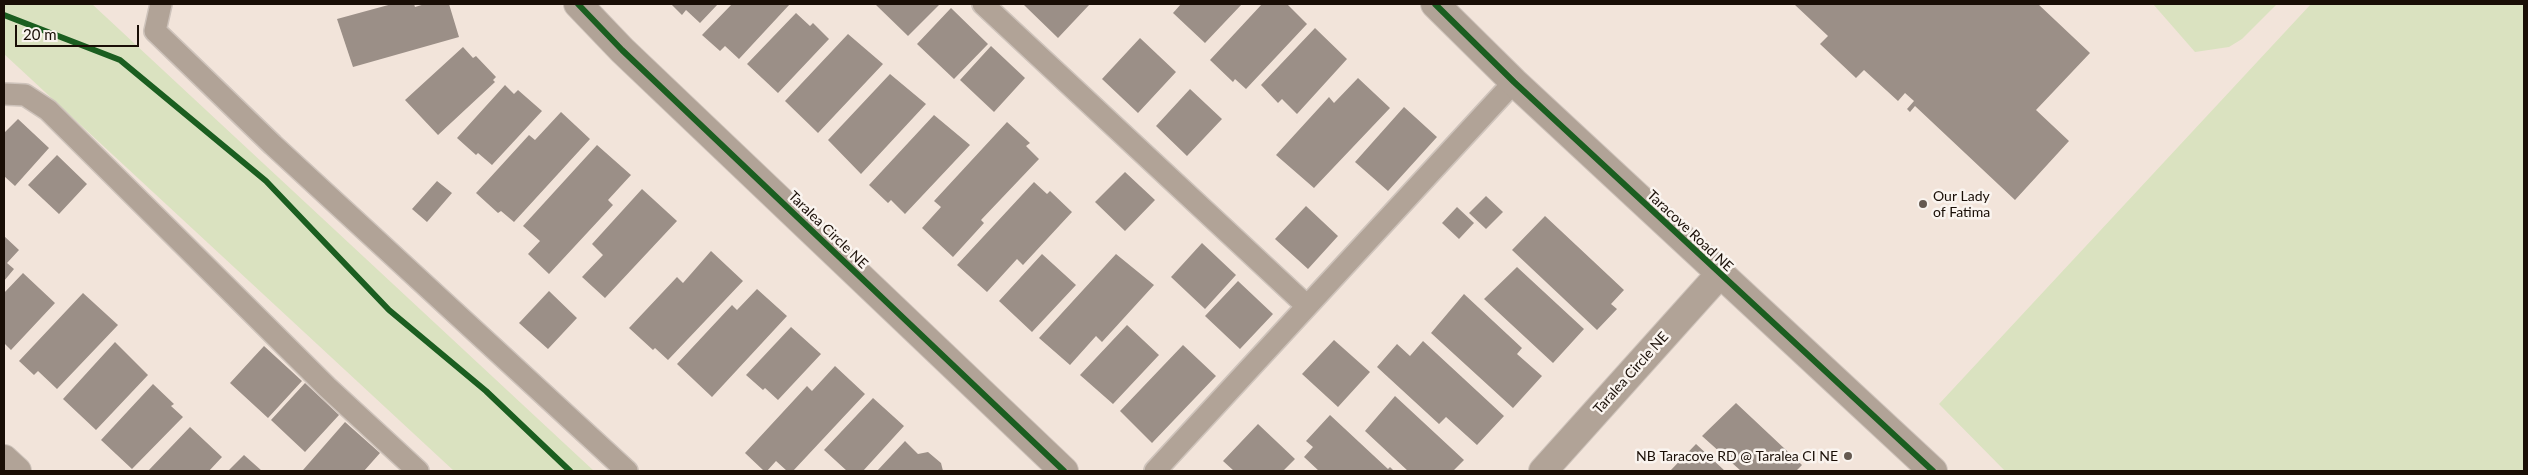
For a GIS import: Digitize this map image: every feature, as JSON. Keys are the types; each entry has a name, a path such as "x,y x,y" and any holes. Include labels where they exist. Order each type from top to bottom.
{"street":[{"name":"Taralea Circle NE","path":"578,4 622,50 1064,471"},
{"name":"Taracove Road NE","path":"1435,4 1514,82 1719,275 1933,471"},
{"name":"Taralea Circle NE","path":"1544,471 1719,275"},
{"path":"4,459 17,471"}],"lane":[{"path":"161,4 155,31 273,145 627,471"},
{"path":"983,4 1307,306"},
{"path":"1155,471 1514,82"},
{"path":"4,94 25,95 48,110 327,387 418,471"}],"green space":[{"path":"4,4 92,4 594,471 454,471 4,54"},
{"path":"2153,4 2277,4 2242,39 2229,47 2195,52"},
{"path":"2311,4 2524,4 2524,471 2005,471 1939,404"}],"building":[{"path":"392,4 414,4 415,7 425,4 449,4 459,37 353,67 337,19"},
{"path":"671,4 718,4 700,23 686,10 682,15"},
{"path":"732,4 790,4 739,59 725,46 720,51 702,35"},
{"path":"875,4 940,4 908,36"},
{"path":"1090,4 1058,38 1024,5"},
{"path":"1181,4 1242,4 1205,43 1173,13"},
{"path":"1262,4 1287,4 1307,24 1246,89 1235,79 1233,82 1210,60"},
{"path":"1794,4 2038,4 2090,53 2036,110 2069,141 2015,200 1915,106 1910,112 1907,109 1914,101 1905,93 1898,101 1864,70 1856,78 1820,44 1828,36"},
{"path":"951,8 988,44 954,79 917,44"},
{"path":"796,13 810,26 813,23 829,39 778,93 747,64"},
{"path":"1315,28 1347,59 1297,114 1282,99 1278,103 1261,85"},
{"path":"848,34 883,64 818,133 785,101"},
{"path":"1140,38 1176,72 1138,113 1102,79"},
{"path":"991,46 1025,78 994,112 960,80"},
{"path":"463,47 473,58 476,56 496,77 493,80 495,82 438,135 405,100"},
{"path":"890,74 926,104 861,174 828,140"},
{"path":"1358,78 1390,108 1314,188 1276,155 1329,97 1334,103"},
{"path":"505,85 514,94 518,90 542,111 492,165 478,153 476,155 457,138"},
{"path":"1190,89 1222,119 1187,156 1156,126"},
{"path":"1404,107 1437,137 1388,191 1355,162"},
{"path":"561,112 590,139 514,222 501,211 498,213 476,193 529,135 535,140"},
{"path":"934,115 970,145 905,214 891,200 888,203 869,185"},
{"path":"18,119 49,148 15,186 4,176 4,133"},
{"path":"1007,122 1030,143 1026,146 1039,159 981,220 984,223 953,257 922,228 941,207 934,201"},
{"path":"597,145 631,175 608,200 613,205 549,274 528,254 540,241 523,226"},
{"path":"57,155 87,184 59,214 28,185"},
{"path":"1125,172 1155,200 1125,231 1095,202"},
{"path":"437,181 452,193 427,222 412,209"},
{"path":"1034,182 1047,194 1050,191 1072,212 1023,265 1017,259 987,292 957,265"},
{"path":"642,189 677,221 605,298 582,277 603,255 592,244"},
{"path":"1486,196 1503,212 1486,229 1469,213"},
{"path":"1306,206 1338,236 1308,269 1275,239"},
{"path":"1457,207 1474,223 1459,239 1442,223"},
{"path":"1545,216 1624,290 1611,304 1617,309 1597,330 1512,250"},
{"path":"4,236 19,250 7,263 14,269 4,281"},
{"path":"1202,243 1236,275 1205,309 1171,277"},
{"path":"711,251 743,281 668,360 655,348 653,350 629,328 677,277 683,283"},
{"path":"1042,254 1076,285 1032,332 999,301"},
{"path":"1116,254 1154,285 1102,342 1096,336 1070,365 1039,338"},
{"path":"1517,267 1584,329 1553,363 1484,299"},
{"path":"23,273 55,303 11,350 4,343 4,293"},
{"path":"1238,281 1273,314 1240,349 1205,316"},
{"path":"757,289 787,316 712,397 677,364 732,305 737,310"},
{"path":"549,291 577,318 548,349 519,323"},
{"path":"83,293 118,325 57,389 38,371 34,375 19,361"},
{"path":"1464,294 1522,348 1517,354 1542,376 1513,408 1431,333"},
{"path":"1127,325 1159,355 1113,404 1080,375"},
{"path":"791,327 821,354 778,400 746,375"},
{"path":"1334,340 1370,372 1338,407 1302,374"},
{"path":"1423,341 1504,416 1477,445 1446,417 1439,424 1377,367 1397,344 1410,356"},
{"path":"115,342 148,375 96,430 63,399"},
{"path":"1183,345 1216,376 1152,443 1120,411"},
{"path":"264,346 302,381 268,418 230,383"},
{"path":"835,366 865,394 793,471 787,471 776,461 767,471 764,471 745,453 807,386 812,391"},
{"path":"305,383 339,415 305,452 271,420"},
{"path":"153,384 174,404 171,406 183,417 132,469 101,440"},
{"path":"1395,396 1464,460 1453,471 1408,471 1365,431"},
{"path":"873,398 904,426 863,471 847,471 824,450"},
{"path":"1736,403 1802,465 1796,471 1741,471 1702,436"},
{"path":"1330,415 1388,469 1390,467 1394,471 1319,471 1304,457 1313,447 1306,441"},
{"path":"345,422 380,453 364,471 303,470"},
{"path":"1258,424 1295,459 1283,471 1234,471 1223,461"},
{"path":"190,427 222,457 209,471 148,471"},
{"path":"905,441 918,454 928,452 941,463 943,471 877,471"},
{"path":"1696,444 1725,471 1670,471"},
{"path":"244,455 262,471 228,471"}],"cycle path":[{"path":"578,4 622,50 1064,471"},
{"path":"1435,4 1514,82 1933,471"},
{"path":"4,15 120,60 266,181 389,310 486,391 570,471"}],"place":[{"name":"Our Lady of Fatima","path":"1923,204"},
{"name":"NB Taracove RD @ Taralea CI NE","path":"1848,456"}]}
